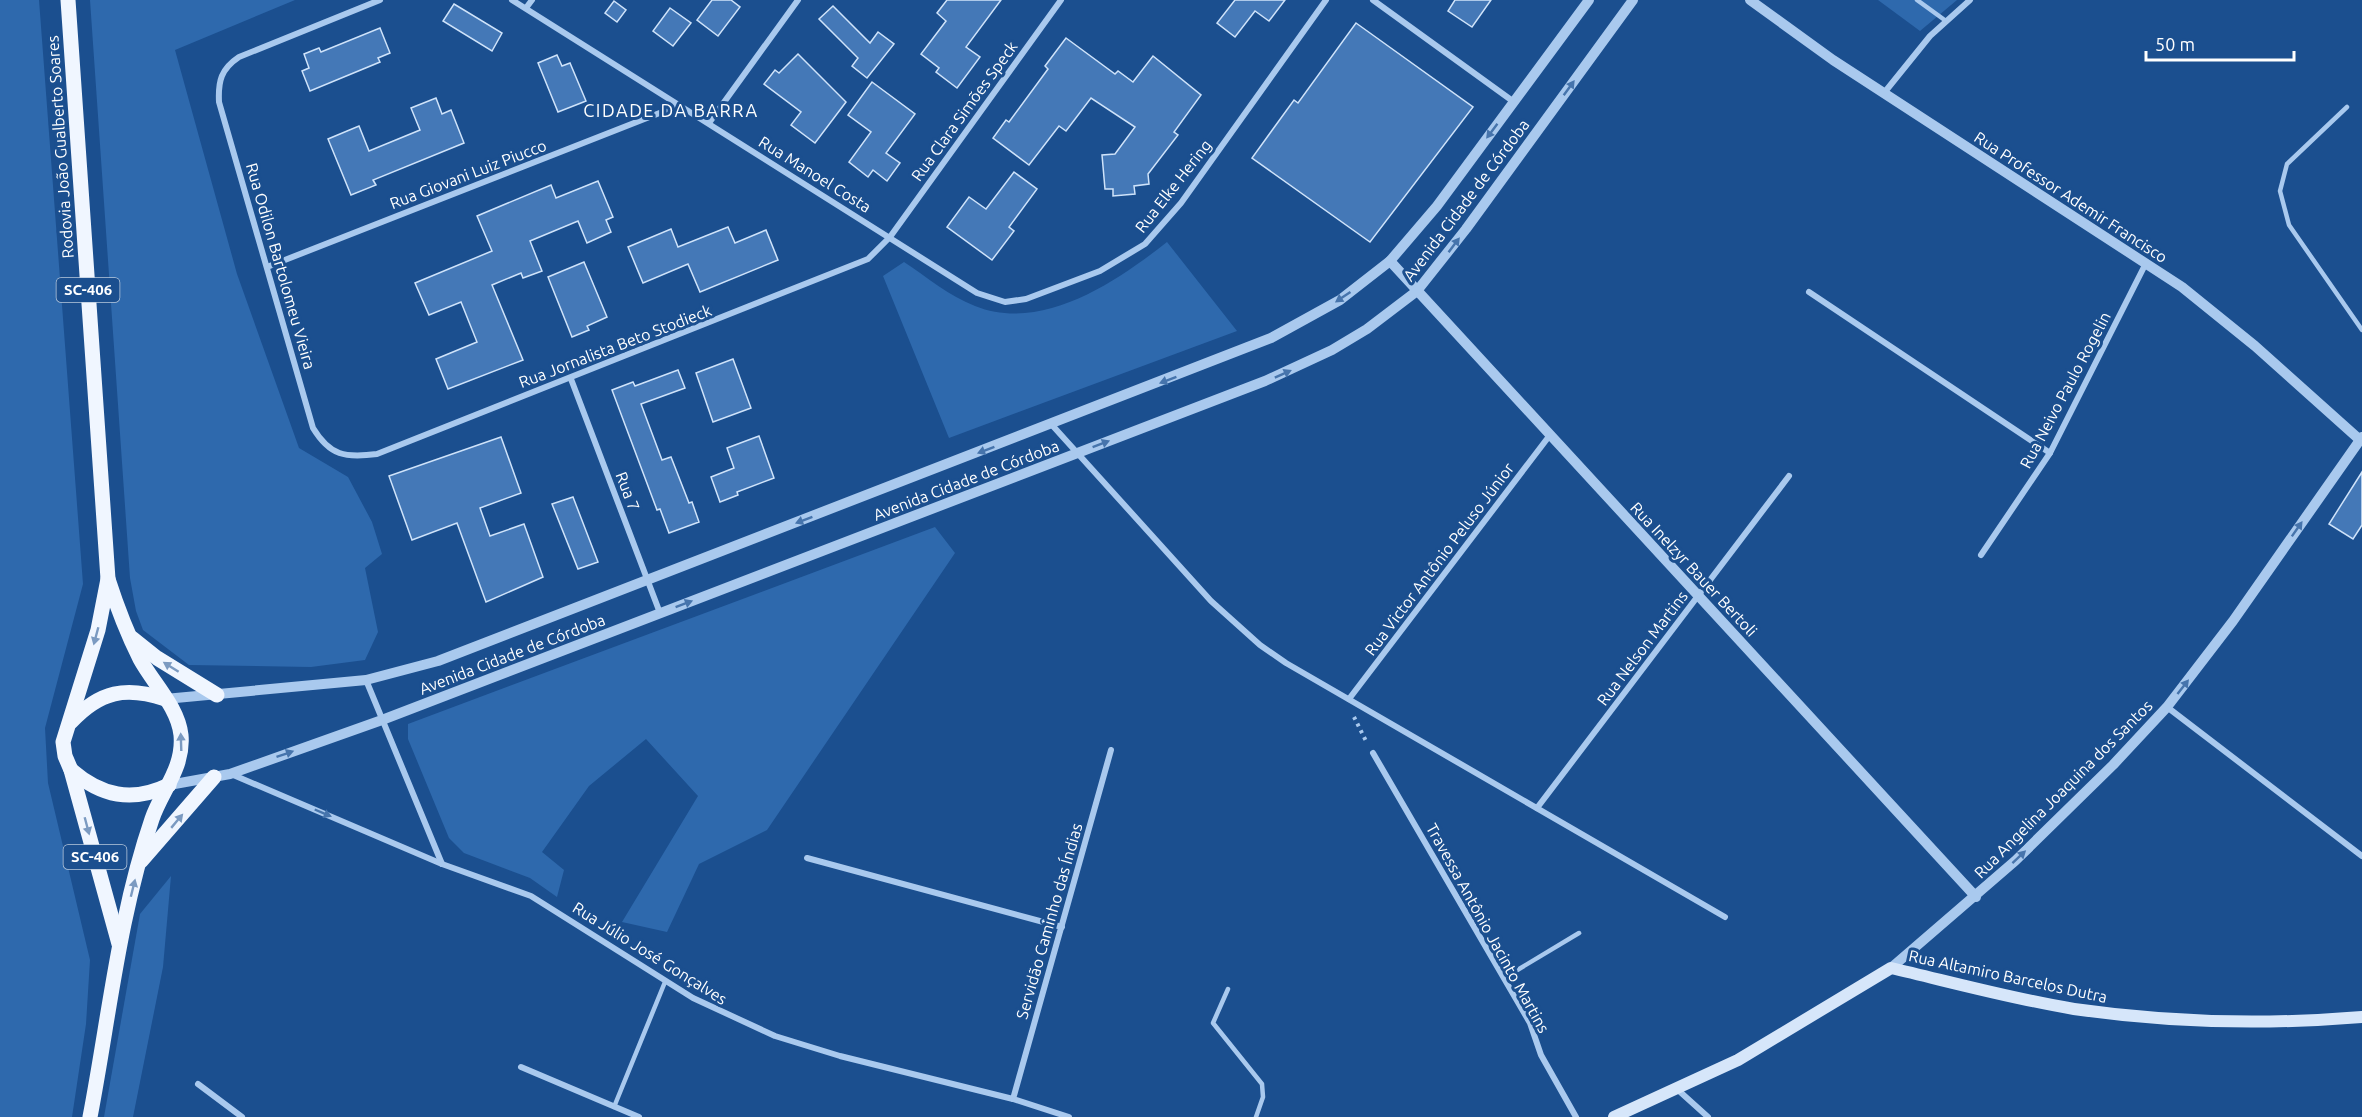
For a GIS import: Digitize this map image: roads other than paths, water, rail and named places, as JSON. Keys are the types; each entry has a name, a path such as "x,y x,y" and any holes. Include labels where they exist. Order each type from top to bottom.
{"main road":[{"name":"Rodovia João Gualberto Soares","path":"68,0 108,579"},
{"name":"SC-406","path":"90,1117 108,1023 119,944 154,815 177,769 181,751 181,733 175,715 129,635 108,579"},
{"name":"SC-406","path":"108,579 87,669 63,742 65,756 71,770 119,944"},
{"path":"129,635 157,658 217,695"},
{"path":"66,728 81,712 98,700 118,692 140,691 165,699"},
{"path":"71,770 86,783 104,792 123,796 139,796 169,785"},
{"path":"139,864 214,777"},
{"name":"Rua Altamiro Barcelos Dutra","path":"1614,1117 1678,1090 1738,1060 1891,968 2072,1008 2142,1017 2248,1023 2362,1017"}],"street":[{"name":"Rua Odilon Bartolomeu Vieira","path":"340,455 323,444 313,428 219,102 218,87 221,73 239,57 380,0"},
{"name":"Rua Manoel Costa","path":"512,0 890,237"},
{"path":"526,8 531,0"},
{"path":"709,123 798,0"},
{"name":"Rua Clara Simões Speck","path":"890,237 1060,0"},
{"name":"Rua Elke Hering","path":"890,237 976,293 1005,302 1052,292 1122,260 1145,244 1181,203 1326,0"},
{"path":"1373,0 1514,102"},
{"name":"Avenida Cidade de Córdoba","path":"165,699 366,680 438,661 1271,338 1340,300 1390,261 1431,214 1590,0"},
{"name":"Avenida Cidade de Córdoba","path":"169,785 230,774 382,720 1306,364 1367,329 1417,291 1466,229 1633,0"},
{"name":"Rua Professor Ademir Francisco","path":"1750,0 1884,93 2145,263 2230,325 2361,438"},
{"path":"1884,93 1946,21 1970,0"},
{"name":"Rua Giovani Luiz Piucco","path":"267,267 680,105"},
{"name":"Rua Jornalista Beto Stodieck","path":"340,455 360,457 377,454 571,379 856,266 881,250 890,237"},
{"name":"Rua Inelzyr Bauer Bertoli","path":"1390,261 1976,897"},
{"name":"Rua Neivo Paulo Rogelin","path":"1981,555 2050,453 2145,263"},
{"path":"1809,292 2050,453"},
{"name":"Rua 7","path":"571,379 660,613"},
{"path":"1052,424 1234,623 1286,663 1725,917"},
{"name":"Rua Victor Antônio Peluso Júnior","path":"1349,699 1550,435"},
{"name":"Rua Angelina Joaquina dos Santos","path":"1891,968 1976,897 2065,813 2167,707 2233,621 2361,438"},
{"name":"Rua Nelson Martins","path":"1537,808 1789,476"},
{"path":"366,680 442,864"},
{"path":"2167,707 2362,856"},
{"name":"Servidão Caminho das Índias","path":"1014,1098 1111,750"},
{"name":"Travessa Antônio Jacinto Martins","path":"1373,753 1530,1023 1541,1055 1576,1117"},
{"name":"Rua Júlio José Gonçalves","path":"230,774 442,864 531,896 665,982 731,1018 775,1036 830,1053 1014,1098 1069,1117"},
{"path":"807,858 1062,927"},
{"path":"521,1067 639,1117"},
{"path":"198,1084 242,1117"},
{"path":"1678,1090 1708,1117"}],"lane":[{"path":"1917,0 1946,21"},
{"path":"2347,107 2287,164 2280,191 2289,225 2362,330"},
{"path":"1504,978 1579,933"},
{"path":"615,1107 665,982"},
{"path":"1228,989 1213,1023 1262,1084 1263,1097 1256,1117"}],"district":[{"name":"CIDADE DA BARRA","path":"671,111"}]}
